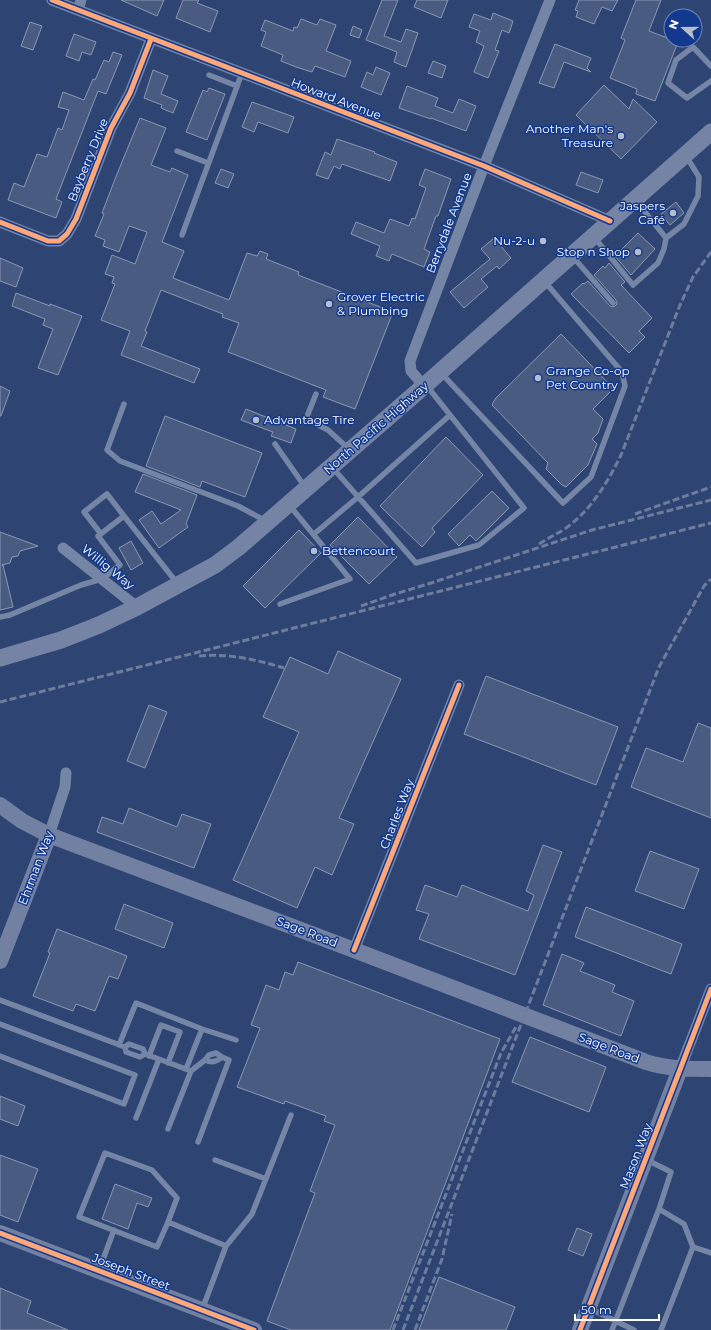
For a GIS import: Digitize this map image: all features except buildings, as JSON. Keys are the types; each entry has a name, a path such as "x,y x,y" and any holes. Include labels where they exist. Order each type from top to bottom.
{"main road":[{"name":"North Pacific Highway","path":"7,656 61,640 99,625 137,607 215,565 239,547 307,489 711,132"},
{"path":"0,666 7,656"},
{"name":"Sage Road","path":"0,805 22,821 49,835 646,1062 680,1069 711,1069"},
{"name":"Ehrman Way","path":"0,961 49,835"},
{"name":"Mason Way","path":"580,1330 680,1069"},
{"name":"Joseph Street","path":"0,1233 254,1330"}],"street":[{"name":"Howard Avenue","path":"52,0 79,5 151,39 484,166 610,221"},
{"name":"Berrydale Avenue","path":"425,385 411,372 410,361 484,166 550,0"},
{"name":"Bayberry Drive","path":"0,222 48,241 59,241 72,228 111,128 130,93 151,39"},
{"name":"Willig Way","path":"63,548 137,607"},
{"name":"Charles Way","path":"354,950 458,685"},
{"name":"Ehrman Way","path":"49,835 65,787 66,773"},
{"name":"Mason Way","path":"680,1069 711,989"}],"lane":[{"path":"711,66 693,48 676,60 668,83 687,98 711,81"},
{"path":"182,235 242,73"},
{"path":"209,75 238,86"},
{"path":"176,151 208,163"},
{"path":"593,236 633,285 658,263 664,249 666,238 684,224 698,196 699,177 685,155"},
{"path":"635,199 666,238"},
{"path":"571,256 613,303"},
{"path":"440,372 563,503 591,477 625,386 622,372 543,280"},
{"path":"332,467 416,563 479,546 524,508 425,385"},
{"path":"316,394 306,419 328,430 351,450"},
{"path":"124,404 107,450 120,461 238,506 268,522"},
{"path":"314,534 450,415"},
{"path":"275,444 307,489"},
{"path":"101,534 84,512 107,494 178,585"},
{"path":"280,604 350,579 289,504"},
{"path":"0,617 10,615 81,585 102,579 120,564 98,536 124,516"},
{"path":"0,1000 122,1046 126,1052 140,1057 147,1055 189,1070"},
{"path":"122,1046 136,1003 202,1029 236,1040"},
{"path":"0,1024 135,1075 124,1104 0,1056"},
{"path":"147,1055 162,1025 180,1032 168,1063"},
{"path":"168,1130 202,1029"},
{"path":"189,1070 204,1060 210,1062 217,1061 222,1057 230,1060 198,1142"},
{"path":"136,1118 159,1059"},
{"path":"202,1310 226,1246 252,1214 291,1115"},
{"path":"105,1153 152,1170 177,1198 168,1222 157,1247 79,1217 105,1153"},
{"path":"612,1330 659,1209 671,1172 646,1159"},
{"path":"215,1160 266,1179"},
{"path":"659,1209 684,1224 693,1247 661,1330"},
{"path":"168,1222 226,1246"},
{"path":"98,1270 114,1230"},
{"path":"693,1247 711,1253"},
{"path":"588,1307 634,1330"}],"railway":[{"path":"539,544 575,521 598,495 610,475 621,455 680,305 693,277 711,252"},
{"path":"635,514 711,487"},
{"path":"361,606 592,530 711,500"},
{"path":"0,702 711,523"},
{"path":"403,1330 659,667 704,586 711,579"},
{"path":"199,656 232,656 284,668"},
{"path":"393,1330 501,1053 516,1027"},
{"path":"415,1330 442,1259 452,1214"}],"cycle path":[{"path":"52,0 484,166 610,221"},
{"path":"0,222 48,241 59,241 67,234 76,219 111,128 130,93 151,39"},
{"path":"354,950 459,685"},
{"path":"580,1330 711,989"},
{"path":"0,1233 254,1330"}],"place":[{"name":"Another Man's Treasure","path":"621,136"},
{"name":"Jaspers Café","path":"673,213"},
{"name":"Nu-2-u","path":"543,241"},
{"name":"Stop n Shop","path":"638,252"},
{"name":"Grover Electric & Plumbing","path":"329,304"},
{"name":"Grange Co-op Pet Country","path":"538,378"},
{"name":"Advantage Tire","path":"256,420"},
{"name":"Bettencourt","path":"314,551"}]}
